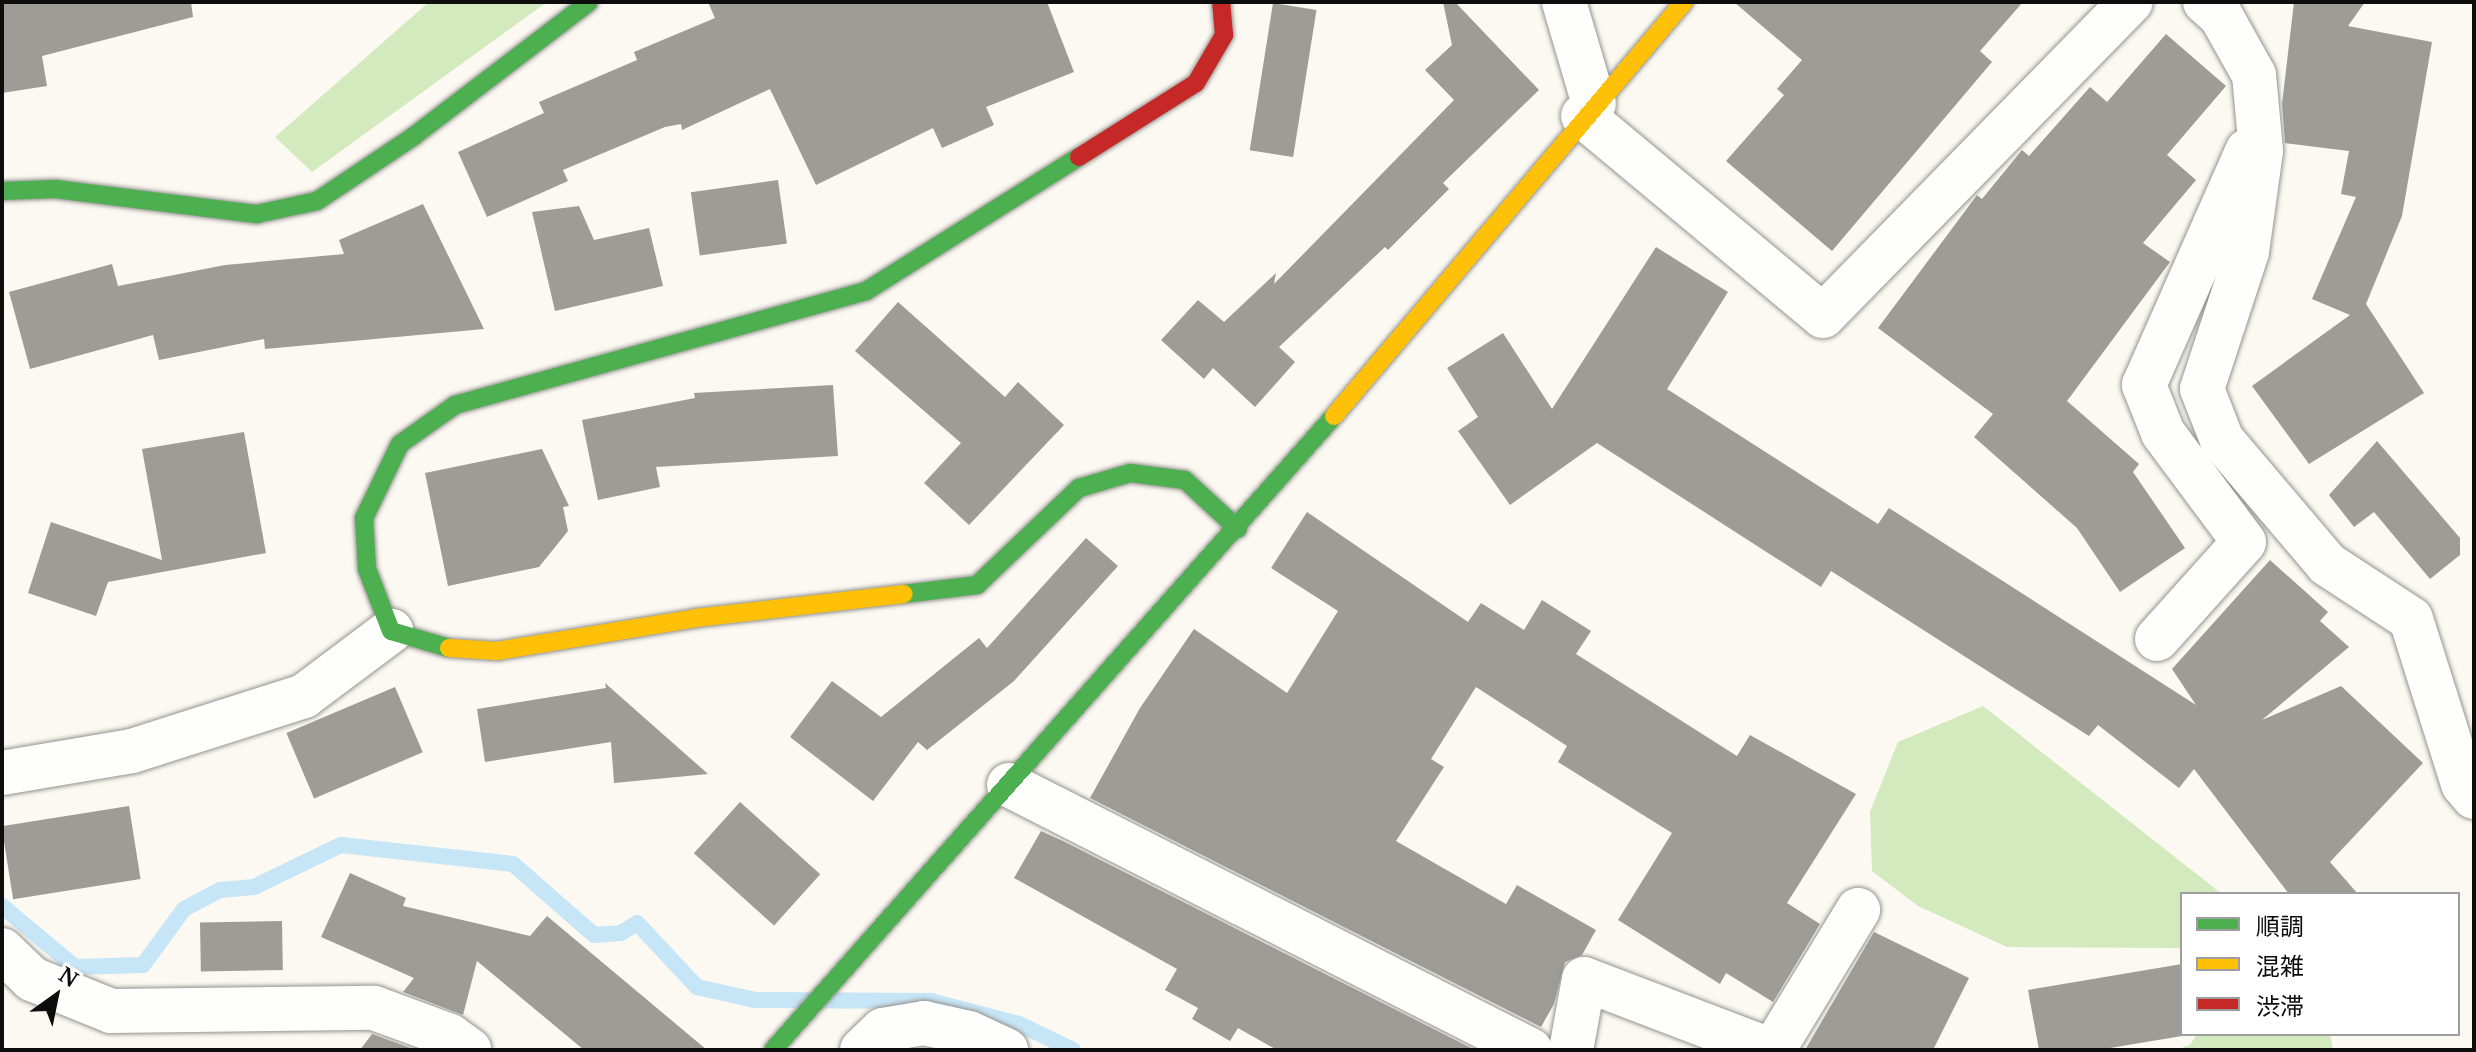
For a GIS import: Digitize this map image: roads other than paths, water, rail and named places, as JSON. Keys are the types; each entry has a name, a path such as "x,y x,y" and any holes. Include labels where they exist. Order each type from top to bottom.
{"street":[{"path":"2,191 55,189 257,214 317,201 414,136 589,2"},
{"path":"391,631 367,569 364,518 400,444 455,405 866,291 1196,83 1224,35 1221,2"},
{"path":"1564,2 1588,110 1823,316 2131,2"},
{"path":"773,1050 1238,529 1588,110 1684,2"},
{"path":"2220,7 2254,75 2261,151 2247,252 2202,389 2222,440 2327,564 2411,619 2463,784 2474,797"},
{"path":"2157,639 2244,542 2163,433 2144,385 2259,125"},
{"path":"391,631 451,649 497,651 696,618 977,585 1079,488 1130,473 1185,480 1238,529"},
{"path":"2,773 132,751 304,696 391,631"},
{"path":"1009,785 1530,1050"},
{"path":"1571,1050 1584,979 1772,1050 1858,910"},
{"path":"2,950 32,979 111,1011 374,1008 450,1036 469,1050"},
{"path":"862,1050 883,1030 924,1023 969,1033 1006,1050"}],"waterway":[{"path":"2,906 75,967 143,965 184,909 220,890 254,887 341,845 513,864 594,935 621,933 637,923 697,987 755,1000 931,1001 1019,1024 1073,1050"}]}
